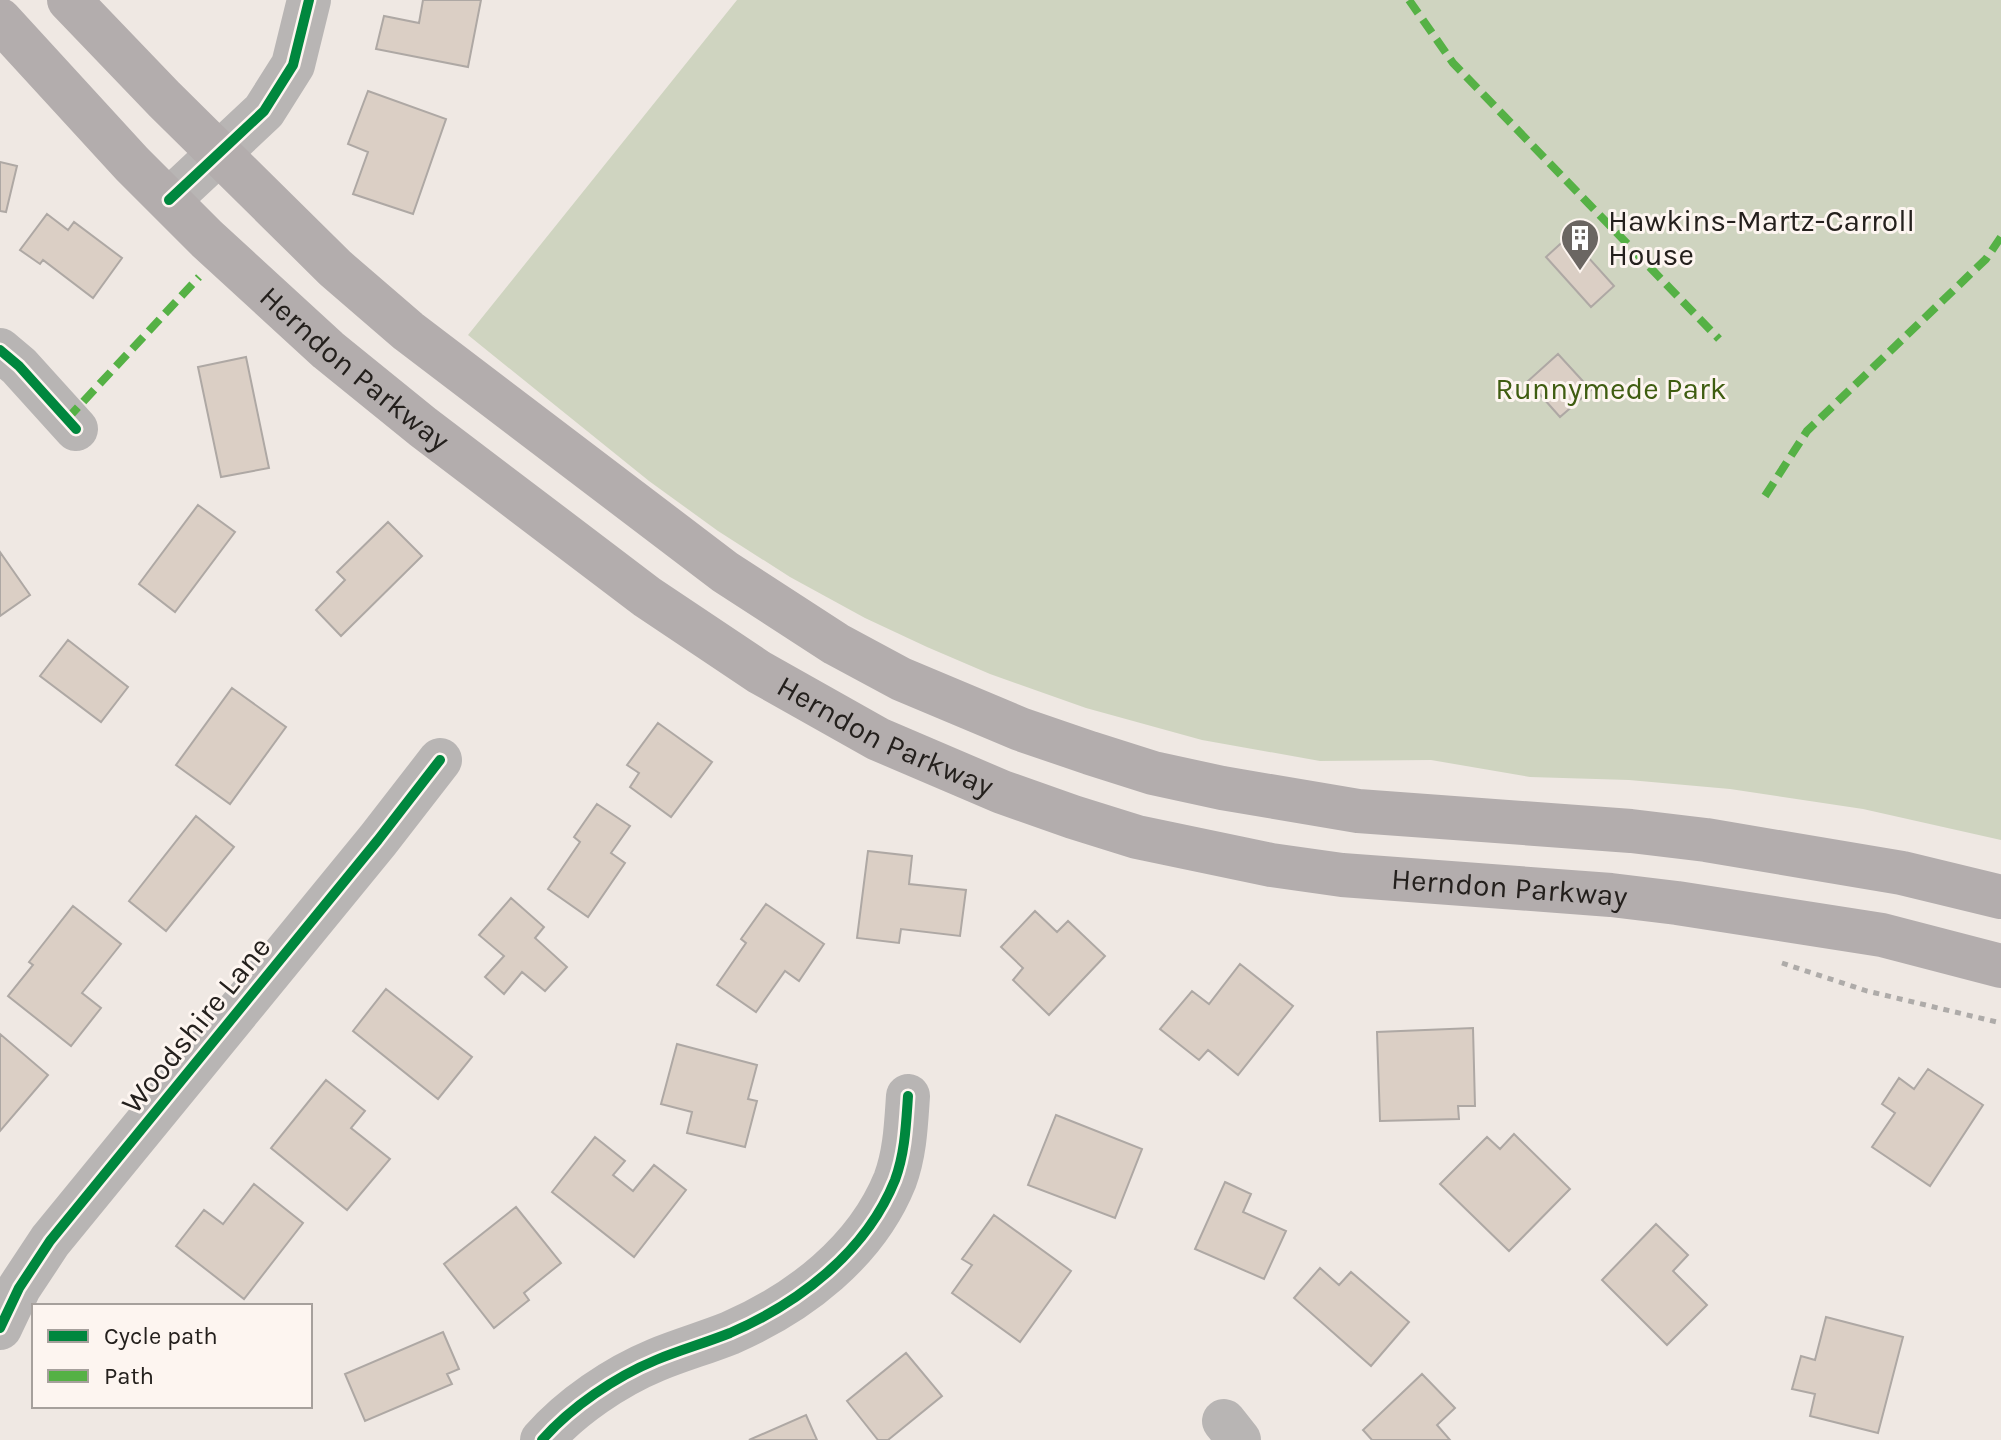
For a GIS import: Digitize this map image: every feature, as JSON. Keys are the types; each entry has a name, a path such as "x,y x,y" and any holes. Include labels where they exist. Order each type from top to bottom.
{"main road":[{"name":"Herndon Parkway","path":"69,0 335,268 408,331 691,548 777,608 901,679 1020,729 1153,773 1284,800 1358,811 1631,831 1706,840 1902,873 2001,897"},
{"name":"Herndon Parkway","path":"0,20 132,164 228,260 328,350 423,427 647,597 819,708 878,739 1002,792 1137,837 1271,865 1342,875 1611,895 1677,903 1882,935 2001,966"}],"street":[{"path":"169,200 264,111 293,65 309,0"},
{"path":"0,350 19,366 76,429"},
{"name":"Woodshire Lane","path":"0,1328 19,1288 50,1241 440,760"},
{"path":"542,1440 596,1394 653,1361 754,1321 805,1290 849,1253 875,1219 895,1179 906,1139 908,1096"}],"green space":[{"name":"Runnymede Park","path":"737,0 2001,0 2001,840 1863,809 1730,789 1629,780 1530,777 1431,760 1320,761 1202,740 1086,708 990,674 927,647 790,577 718,531 649,481 468,335"}],"building":[{"path":"423,0 481,0 468,67 376,49 384,16 419,23"},
{"path":"368,91 446,119 413,214 353,194 368,152 348,144"},
{"path":"0,162 17,166 6,212 0,211"},
{"path":"47,214 68,230 74,222 122,258 93,298 43,260 40,264 20,250"},
{"name":"Hawkins-Martz-Carroll House","path":"1569,236 1614,286 1591,307 1546,257"},
{"path":"1558,354 1591,390 1560,417 1528,381"},
{"path":"246,357 269,468 221,477 198,367"},
{"path":"198,505 235,532 175,612 139,584"},
{"path":"388,522 422,556 341,636 316,610 345,580 337,572"},
{"path":"0,552 30,595 0,616"},
{"path":"68,640 128,687 101,722 40,676"},
{"path":"232,688 286,727 230,804 176,765"},
{"path":"658,723 712,762 671,817 630,787 639,773 627,765"},
{"path":"597,804 630,826 611,853 625,863 588,917 548,889 580,842 574,837"},
{"path":"196,816 234,847 166,931 129,901"},
{"path":"868,851 912,856 909,884 966,890 960,936 901,929 899,943 857,938"},
{"path":"511,898 544,927 535,938 567,967 545,991 522,972 504,994 485,977 504,956 479,935"},
{"path":"766,904 824,944 799,981 785,971 756,1012 717,985 746,943 741,939"},
{"path":"73,906 121,944 82,993 101,1008 71,1046 8,996 33,965 29,962"},
{"path":"1035,911 1057,932 1068,921 1105,956 1049,1015 1013,980 1023,968 1001,947"},
{"path":"1240,964 1293,1006 1238,1075 1208,1050 1199,1060 1160,1029 1192,991 1209,1004"},
{"path":"386,989 472,1057 438,1099 353,1031"},
{"path":"1473,1028 1475,1106 1458,1106 1459,1119 1380,1121 1377,1032"},
{"path":"0,1034 48,1075 0,1131"},
{"path":"677,1044 757,1065 748,1099 757,1101 745,1147 687,1133 692,1112 661,1104"},
{"path":"1928,1069 1983,1105 1930,1186 1872,1147 1895,1113 1882,1104 1899,1078 1914,1089"},
{"path":"326,1080 365,1111 351,1128 390,1159 347,1210 271,1148"},
{"path":"1056,1115 1142,1149 1115,1218 1028,1185"},
{"path":"1514,1134 1570,1189 1509,1251 1440,1184 1487,1137 1500,1149"},
{"path":"595,1137 625,1161 613,1175 633,1191 654,1165 686,1190 634,1257 552,1192"},
{"path":"1225,1182 1251,1194 1243,1212 1286,1231 1264,1279 1195,1249"},
{"path":"254,1184 303,1223 244,1299 176,1246 204,1210 223,1224"},
{"path":"516,1207 561,1263 524,1293 529,1300 494,1328 444,1264"},
{"path":"994,1215 1071,1271 1020,1342 952,1293 972,1265 962,1259"},
{"path":"1656,1224 1688,1255 1673,1271 1707,1305 1667,1345 1602,1280"},
{"path":"1320,1268 1339,1285 1351,1272 1409,1322 1371,1366 1294,1298"},
{"path":"1826,1317 1903,1337 1878,1433 1810,1416 1815,1394 1792,1389 1801,1356 1815,1360"},
{"path":"443,1332 459,1369 447,1374 452,1384 365,1421 345,1374"},
{"path":"906,1353 942,1396 888,1440 878,1440 847,1401"},
{"path":"1422,1374 1455,1408 1437,1425 1450,1440 1372,1440 1363,1430"},
{"path":"806,1415 817,1440 749,1440"}],"marked path":[{"path":"1409,0 1453,63 1719,339"},
{"path":"1765,496 1807,431 1986,259 2001,237"},
{"path":"67,419 199,277"}],"cycle path":[{"path":"169,200 264,111 293,65 309,0"},
{"path":"0,350 19,366 76,429"},
{"path":"0,1328 19,1288 50,1241 440,760"},
{"path":"542,1440 566,1416 610,1384 656,1360 756,1321 781,1307 828,1272 867,1230 895,1180 903,1149 908,1096"}],"place":[{"name":"Hawkins-Martz-Carroll House","path":"1580,272"}]}
